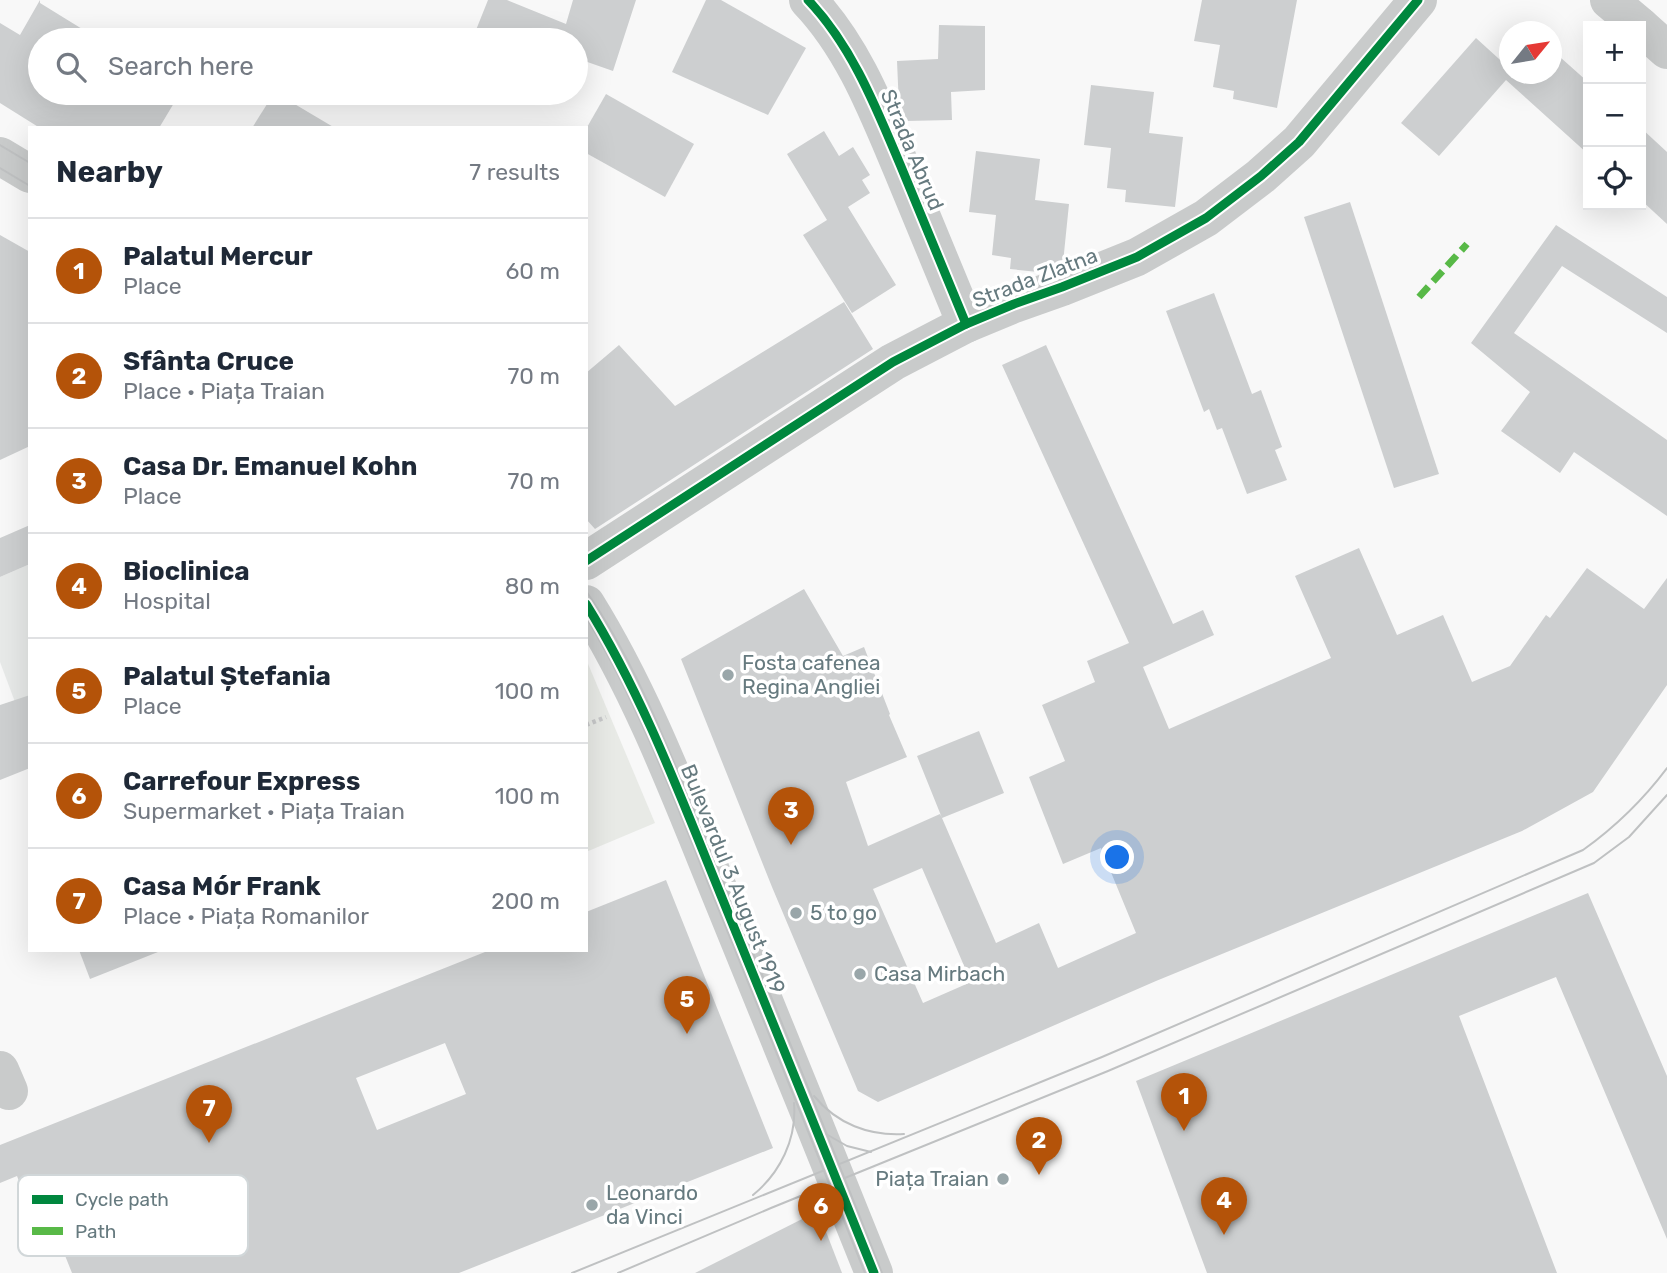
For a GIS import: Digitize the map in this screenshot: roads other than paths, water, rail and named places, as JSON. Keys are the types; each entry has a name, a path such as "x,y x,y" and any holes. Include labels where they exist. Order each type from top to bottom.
{"street":[{"name":"Strada Abrud","path":"808,0 858,70 882,121 966,324"},
{"name":"Strada Zlatna","path":"588,560 893,362 966,324 1137,257 1206,218 1261,176 1299,142 1418,0"},
{"path":"1609,0 1633,21"},
{"path":"1646,32 1667,50"},
{"path":"0,156 28,173"},
{"name":"Bulevardul 3 August 1919","path":"588,607 623,668 698,839 874,1273"}],"tram line":[{"path":"0,145 28,162"},
{"path":"0,168 28,185"},
{"path":"588,594 623,652 655,719 777,1011 882,1273"},
{"path":"588,621 624,686 657,757 865,1273"},
{"path":"572,1273 1102,1057 1583,850 1628,812 1667,768"},
{"path":"618,1273 1108,1071 1594,863 1629,837 1667,795"},
{"path":"814,1096 833,1114 854,1126 878,1133 904,1134"},
{"path":"753,1195 779,1166 785,1154 793,1129 794,1103"},
{"path":"826,1134 847,1146 871,1152"}],"place":[{"name":"Fosta cafenea Regina Angliei","path":"728,675"},
{"name":"Casa Dr. Emanuel Kohn","path":"791,845"},
{"name":"5 to go","path":"796,913"},
{"name":"Casa Mirbach","path":"860,974"},
{"name":"Palatul Ștefania","path":"687,1034"},
{"name":"Palatul Mercur","path":"1184,1131"},
{"name":"Casa Mór Frank","path":"209,1143"},
{"name":"Sfânta Cruce","path":"1039,1175"},
{"name":"Piața Traian","path":"1003,1179"},
{"name":"Leonardo da Vinci","path":"592,1205"},
{"name":"Bioclinica","path":"1224,1235"},
{"name":"Carrefour Express","path":"821,1241"}]}
